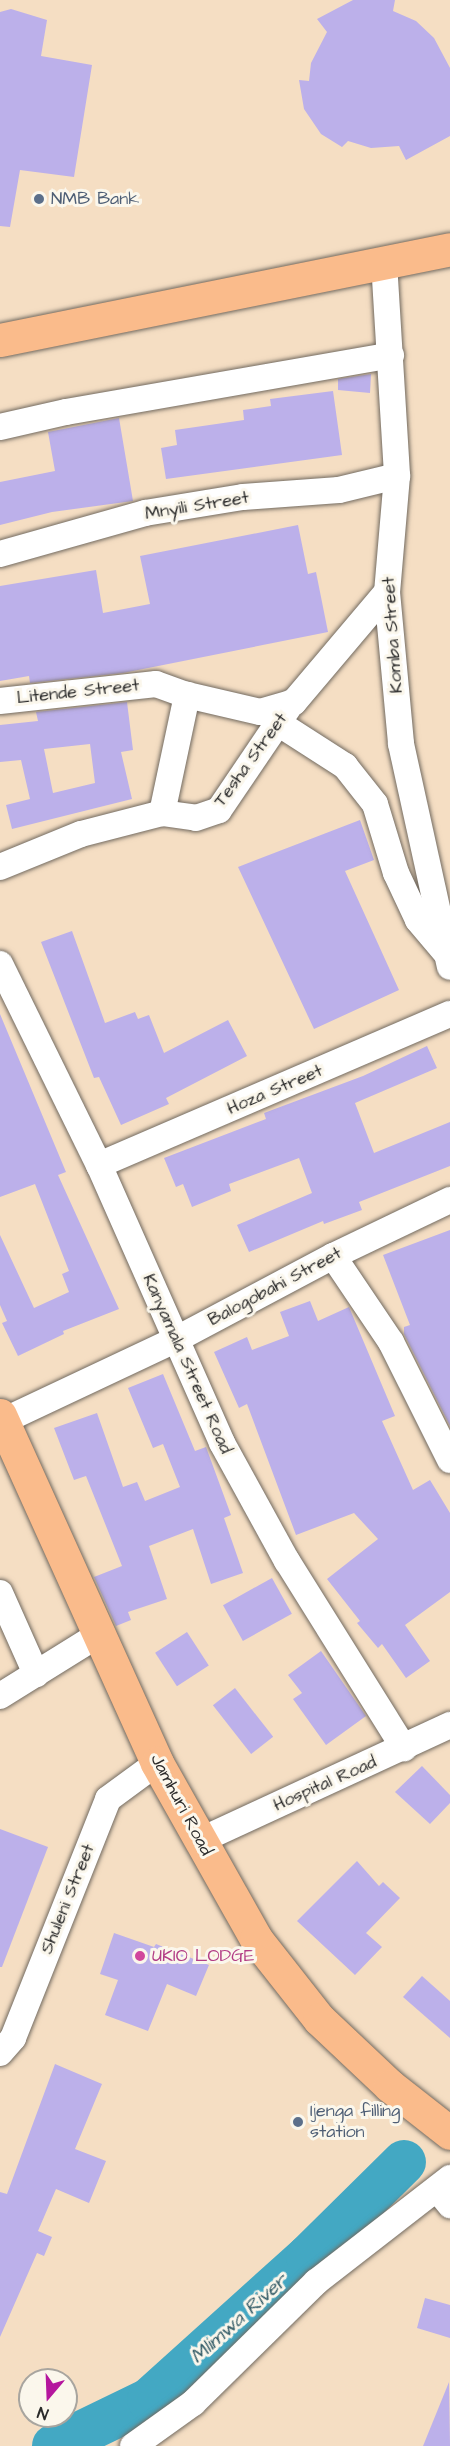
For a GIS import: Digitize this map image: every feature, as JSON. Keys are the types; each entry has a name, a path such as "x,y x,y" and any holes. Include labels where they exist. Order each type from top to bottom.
{"main road":[{"path":"0,340 450,249"},
{"name":"Jamhuri Road","path":"4,1433 157,1763 256,1939 319,2019 390,2086 450,2133"}],"street":[{"name":"Komba Street","path":"384,262 397,476 387,592 401,744 449,962"},
{"path":"0,427 66,412 391,355"},
{"name":"Mnyili Street","path":"0,554 145,513 243,497 339,490 397,476"},
{"path":"292,702 387,592"},
{"name":"Litende Street","path":"0,701 156,684 187,696 260,712 292,702"},
{"path":"162,813 187,696"},
{"name":"Tesha Street","path":"0,867 81,834 162,813 196,818 219,810 292,702"},
{"path":"278,723 345,766 375,804 396,873 418,920 449,962"},
{"name":"Kanyamala Street Road","path":"0,964 11,1017 99,1165 175,1340 254,1506 404,1748"},
{"name":"Hoza Street","path":"99,1165 450,1014"},
{"name":"Balogobahi Street","path":"4,1433 333,1256 450,1200"},
{"path":"333,1256 391,1342 450,1460"},
{"path":"0,1593 36,1674"},
{"path":"0,1696 98,1635"},
{"name":"Hospital Road","path":"199,1841 450,1725"},
{"name":"Shuleni Street","path":"0,2053 14,2038 108,1799 157,1763"},
{"path":"132,2446 193,2403 316,2282 446,2191"}],"building":[{"path":"353,0 395,0 393,11 416,21 434,38 450,68 450,136 406,160 399,146 371,148 348,141 342,147 321,134 304,109 299,80 309,81 311,63 327,32 317,19"},
{"path":"11,9 47,20 41,56 92,65 74,177 20,170 10,227 0,226 0,12"},
{"path":"371,374 370,393 338,390 338,379"},
{"path":"333,391 342,455 166,479 161,448 177,445 175,430 244,420 243,410 271,406 270,399"},
{"path":"119,418 133,501 52,512 0,525 0,482 55,471 48,432"},
{"path":"298,525 308,574 316,572 328,632 123,673 30,683 29,676 0,681 0,586 96,570 103,613 150,604 140,556"},
{"path":"127,702 133,750 121,752 132,799 12,829 6,805 30,799 21,760 0,762 0,725 38,721 36,712","holes":["90,744 95,783 53,793 44,749"]},
{"path":"360,820 374,860 345,871 399,990 314,1029 238,867"},
{"path":"72,931 105,1023 135,1012 138,1019 149,1015 164,1053 228,1020 247,1056 166,1098 169,1104 121,1125 99,1077 94,1078 41,942"},
{"path":"0,1014 66,1172 58,1175 119,1309 63,1331 64,1334 18,1356 2,1323 7,1321 0,1305 0,1235 34,1308 69,1292 62,1274 69,1271 35,1184 0,1197"},
{"path":"427,1046 437,1068 355,1103 374,1153 450,1122 450,1166 359,1202 362,1210 324,1224 323,1221 249,1252 237,1225 312,1193 299,1158 229,1184 231,1191 192,1207 183,1184 176,1187 164,1158 266,1119 264,1113 363,1076"},
{"path":"450,1230 450,1426 404,1334 404,1327 410,1325 383,1255"},
{"path":"310,1301 318,1321 349,1307 395,1416 382,1421 413,1490 430,1480 450,1513 450,1592 405,1625 430,1661 406,1678 382,1644 378,1648 357,1623 360,1621 327,1579 378,1539 354,1513 296,1535 247,1404 239,1408 214,1352 247,1337 252,1350 289,1336 280,1312"},
{"path":"163,1374 195,1451 206,1447 231,1515 224,1518 243,1573 211,1584 193,1529 149,1546 167,1599 128,1612 131,1620 116,1626 94,1577 122,1566 86,1476 74,1480 54,1428 97,1413 123,1487 137,1482 145,1501 180,1487 163,1444 153,1448 128,1388"},
{"path":"272,1578 292,1614 243,1641 223,1605"},
{"path":"187,1632 209,1666 177,1686 155,1653"},
{"path":"321,1651 366,1716 326,1745 293,1699 302,1693 288,1675"},
{"path":"235,1688 273,1737 251,1754 213,1705"},
{"path":"422,1766 450,1795 450,1803 430,1824 395,1792"},
{"path":"0,1829 48,1847 2,1967 0,1967"},
{"path":"357,1861 379,1886 383,1882 400,1898 366,1933 382,1947 355,1975 297,1921"},
{"path":"114,1933 154,1947 156,1944 209,1965 196,1996 167,1984 148,2031 105,2015 118,1980 100,1974"},
{"path":"422,1976 450,2001 450,2038 403,1997"},
{"path":"55,2064 102,2084 75,2149 106,2161 89,2203 56,2189 38,2231 52,2237 44,2256 37,2253 0,2337 0,2192 7,2194"},
{"path":"425,2298 450,2305 450,2338 417,2328"},
{"path":"449,2382 450,2446 423,2446"}],"waterway":[{"name":"Mlimwa River","path":"54,2446 149,2400 308,2257 404,2162"}],"place":[{"name":"NMB Bank","path":"39,199"},
{"name":"UKIO LODGE","path":"140,1956"},
{"name":"Ijenga filling station","path":"298,2122"}]}
